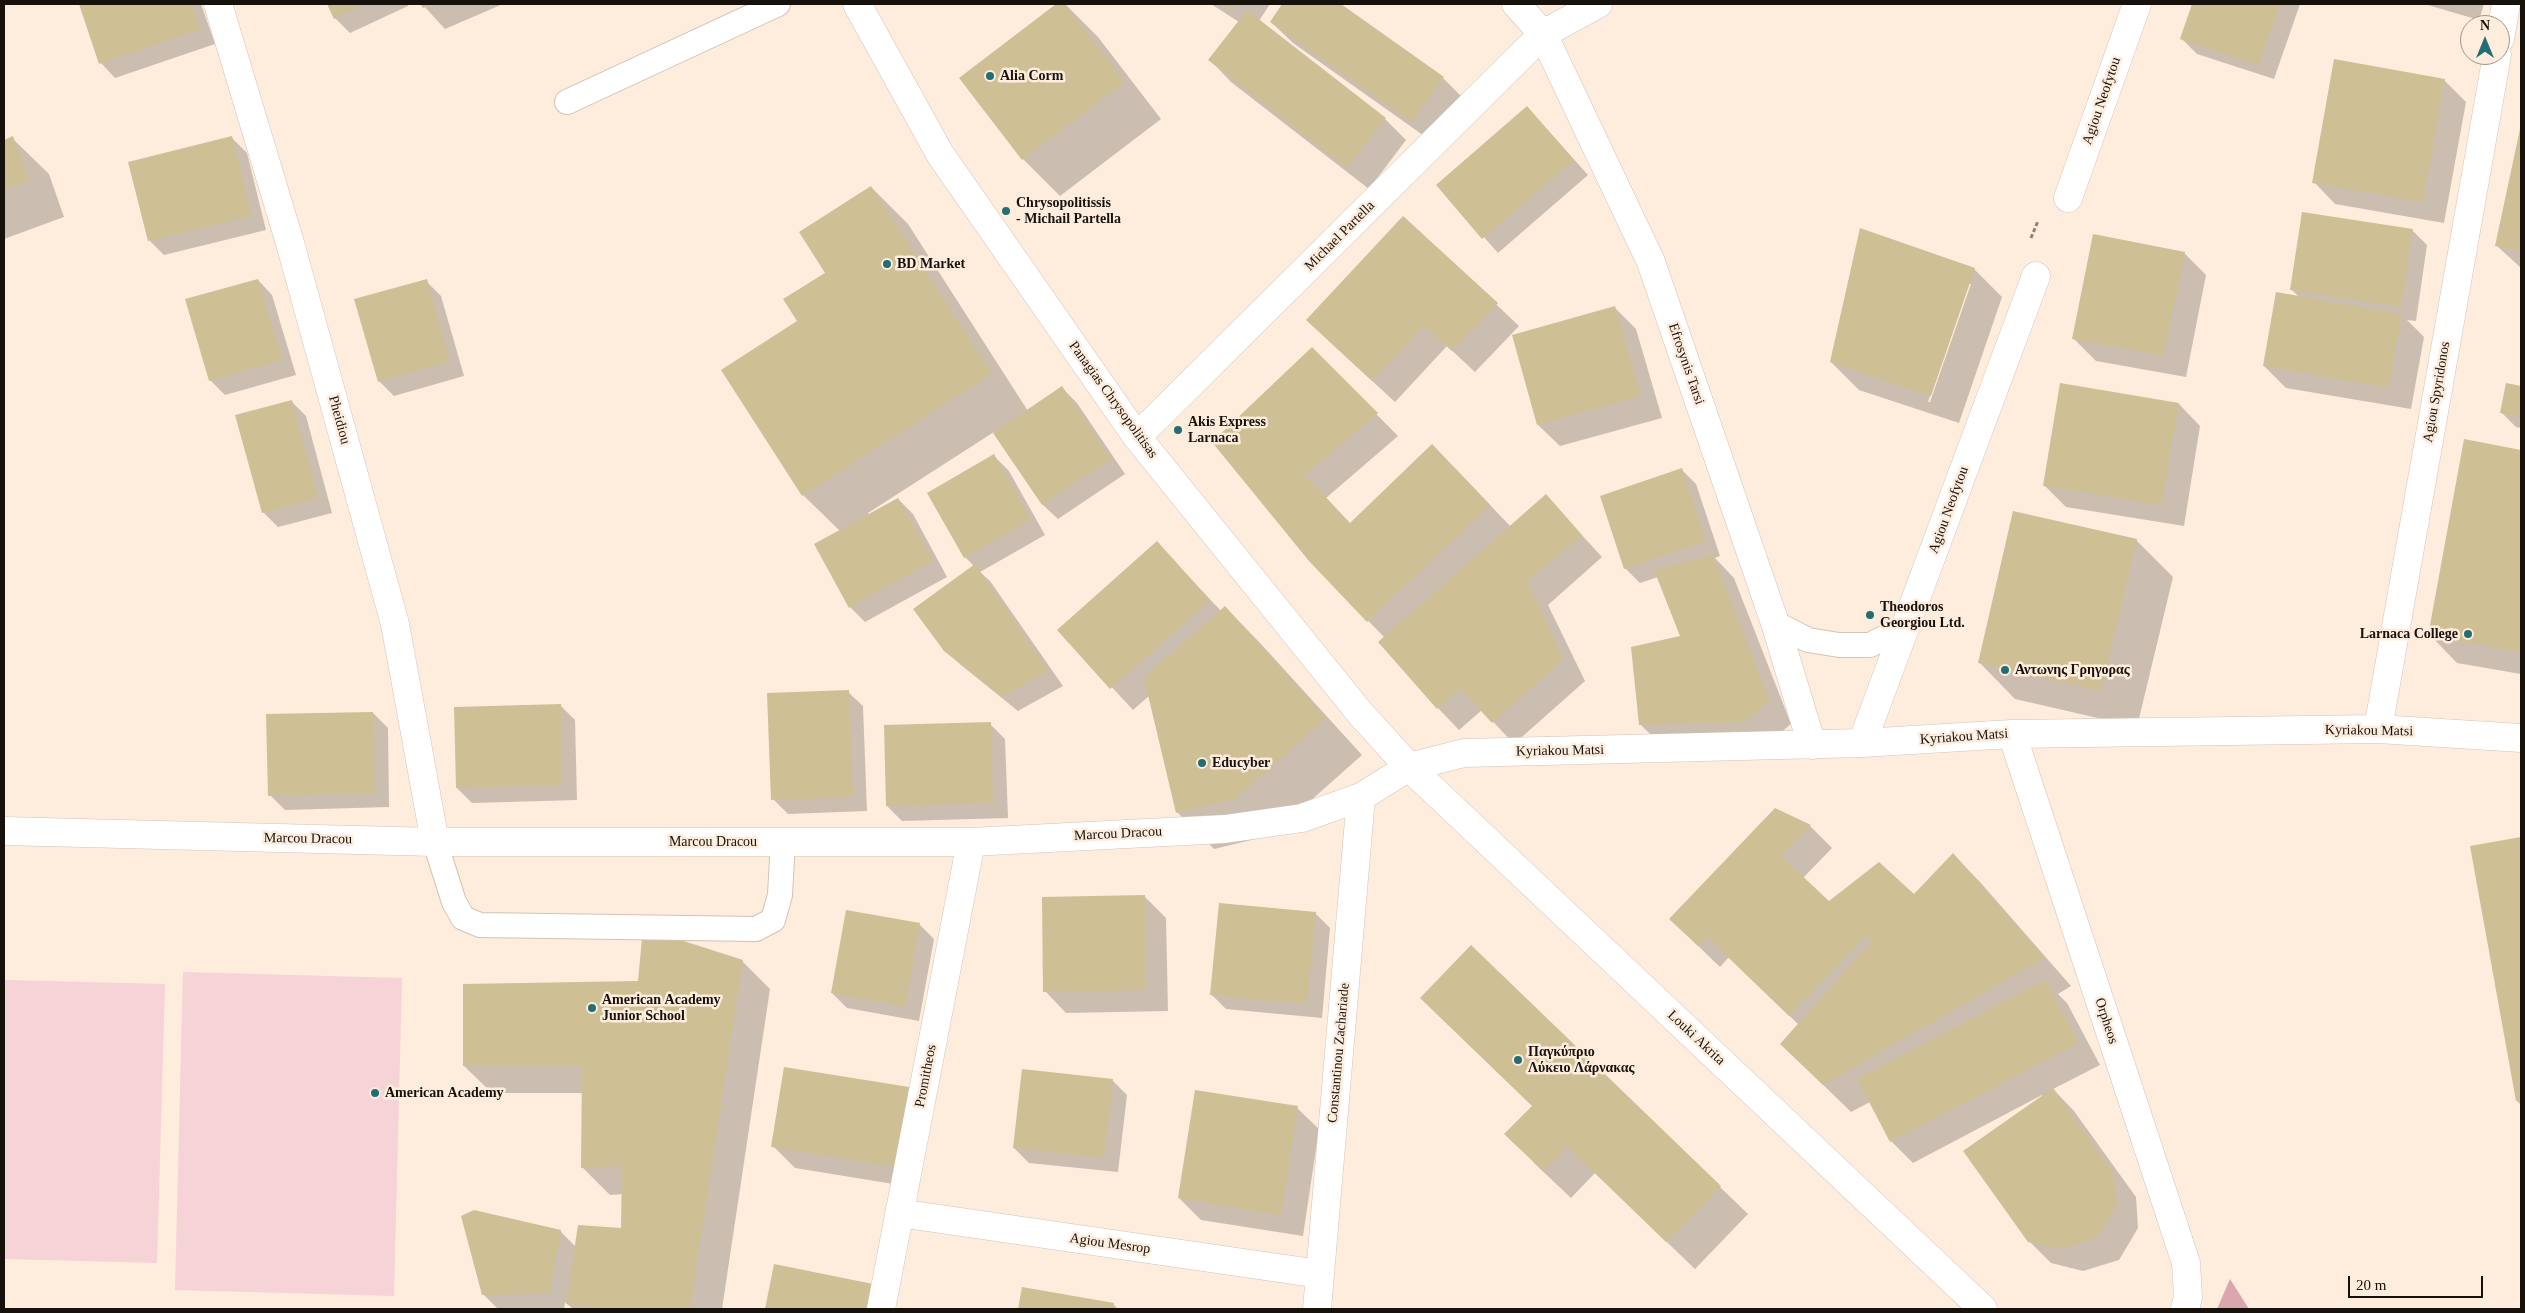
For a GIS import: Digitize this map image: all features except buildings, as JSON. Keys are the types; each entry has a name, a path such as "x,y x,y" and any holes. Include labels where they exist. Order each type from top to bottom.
{"street":[{"name":"Pheidiou","path":"218,4 290,243 395,624 436,842"},
{"name":"Panagias Chrysopolitisas","path":"857,4 940,154 1137,437 1360,713 1409,767"},
{"name":"Efrosynis Tarsi","path":"1516,4 1544,34 1651,262 1775,623 1812,745"},
{"name":"Michael Partella","path":"1137,437 1544,34 1598,4"},
{"name":"Agiou Neofytou","path":"2068,198 2131,5"},
{"name":"Agiou Spyridonos","path":"2378,729 2495,65"},
{"name":"Agiou Neofytou","path":"1862,743 2036,276"},
{"name":"Kyriakou Matsi","path":"1409,767 1464,753 1812,745 2012,734 2378,729 2521,738"},
{"name":"Orpheos","path":"2012,734 2186,1263 2188,1297 2185,1309"},
{"name":"Marcou Dracou","path":"4,831 436,842 971,842 1225,829 1302,818 1361,796 1409,767"},
{"name":"Louki Akrita","path":"1409,767 1983,1309"},
{"name":"Constantinou Zachariade","path":"1317,1309 1361,796"},
{"name":"Promitheos","path":"880,1309 971,842"},
{"name":"Agiou Mesrop","path":"899,1214 1320,1274"}],"lane":[{"path":"567,102 778,4"},
{"path":"1775,623 1808,640 1839,645 1870,645 1905,627"},
{"path":"436,842 454,902 463,918 480,924 756,929 773,920 780,895 783,841"}],"path":[{"path":"2036,276 2021,267 2048,192 2068,198"}],"shaded area":[{"path":"183,972 402,978 394,1296 175,1290"},
{"path":"4,980 165,984 157,1263 4,1259"},
{"path":"2230,1279 2249,1309 2217,1309"}],"place":[{"name":"Alia Corm","path":"990,76"},
{"name":"Chrysopolitissis - Michail Partella","path":"1006,211"},
{"name":"BD Market","path":"887,264"},
{"name":"Akis Express Larnaca","path":"1178,430"},
{"name":"Theodoros Georgiou Ltd.","path":"1870,615"},
{"name":"Larnaca College","path":"2468,634"},
{"name":"Αντωνης Γρηγορας","path":"2005,670"},
{"name":"Educyber","path":"1202,763"},
{"name":"American Academy Junior School","path":"592,1008"},
{"name":"Παγκύπριο Λύκειο Λάρνακας","path":"1518,1060"},
{"name":"American Academy","path":"375,1093"}]}
